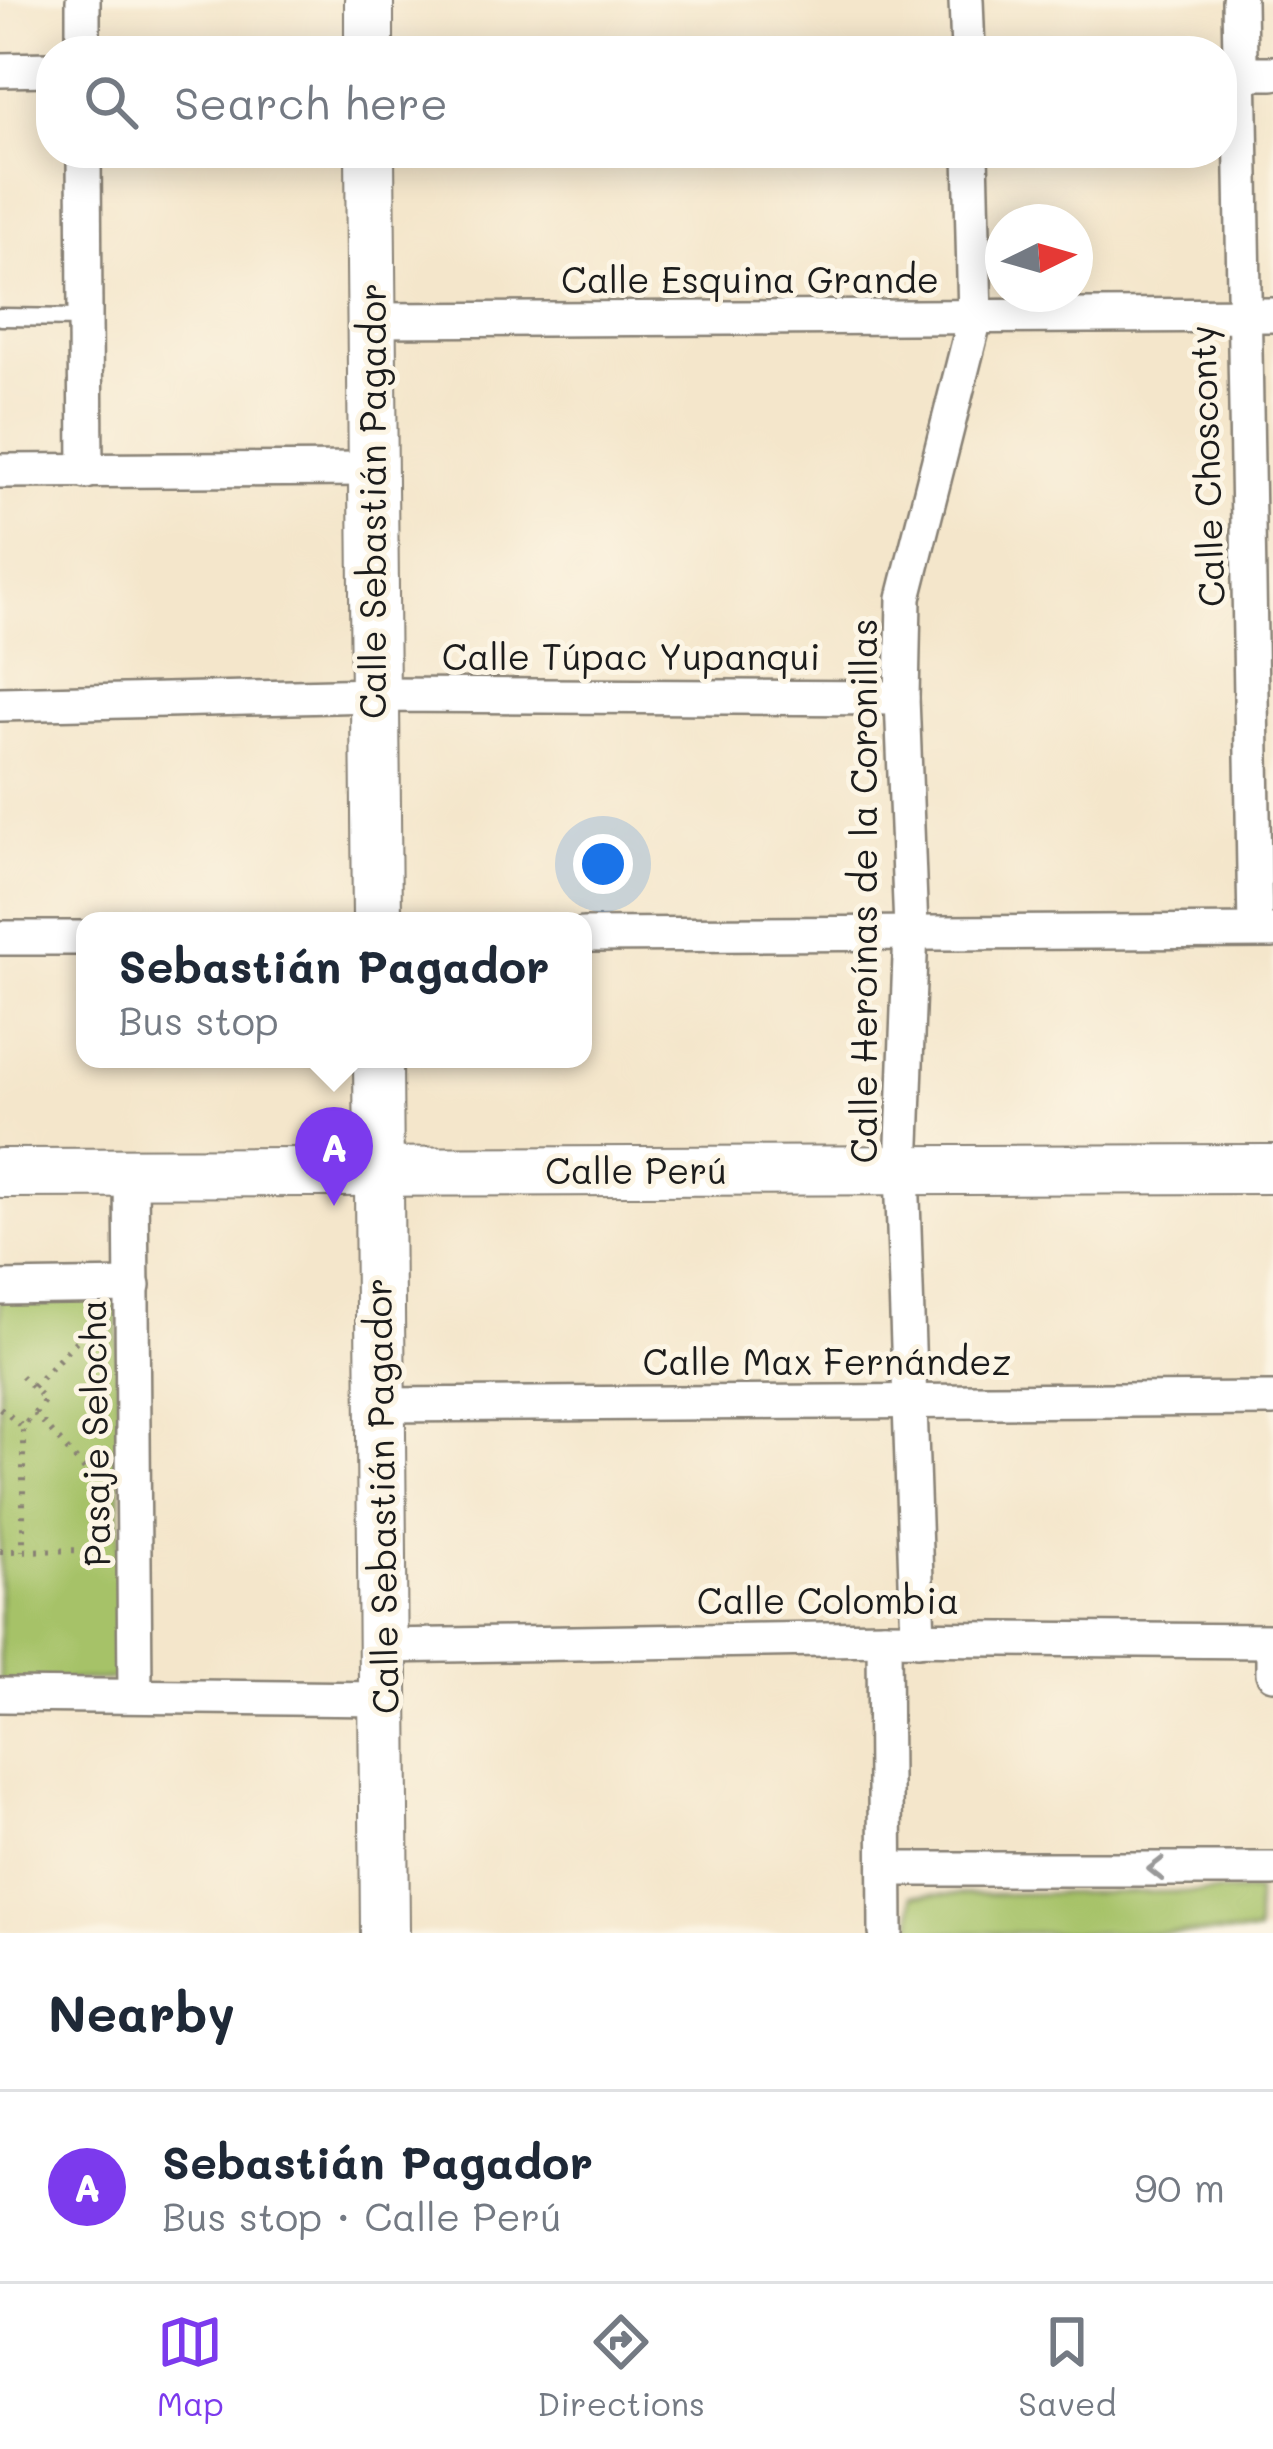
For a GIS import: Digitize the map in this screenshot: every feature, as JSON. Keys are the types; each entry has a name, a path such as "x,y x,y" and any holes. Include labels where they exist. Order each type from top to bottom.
{"main road":[{"path":"369,0 369,36"},
{"name":"Calle Sebastián Pagador","path":"370,168 377,912"},
{"name":"Calle Sebastián Pagador","path":"378,1068 385,1933"},
{"name":"Calle Perú","path":"0,1173 1273,1169"}],"street":[{"path":"82,0 83,36"},
{"path":"966,0 967,36"},
{"name":"Calle Chosconty","path":"1239,0 1257,315 1264,930"},
{"path":"0,70 36,69"},
{"path":"84,168 86,472"},
{"name":"Calle Heroínas de la Coronillas","path":"918,1639 902,1170 910,930 902,698 904,598 975,318 971,168"},
{"name":"Calle Esquina Grande","path":"372,320 1257,315"},
{"path":"0,471 373,470"},
{"name":"Calle Túpac Yupanqui","path":"0,704 375,695 902,698"},
{"path":"592,934 1264,930"},
{"path":"0,938 76,938"},
{"name":"Pasaje Selocha","path":"131,1173 135,1693"},
{"path":"0,1288 133,1286"},
{"name":"Calle Max Fernández","path":"381,1405 1273,1399"},
{"path":"884,1638 886,1933"},
{"name":"Calle Colombia","path":"383,1646 884,1638 1273,1641"},
{"path":"1273,1641 1273,1672"},
{"path":"0,1695 383,1699"},
{"path":"886,1868 1273,1869"}],"lane":[{"path":"0,317 85,318"}],"path":[{"path":"33,1387 133,1286"},
{"path":"21,1376 46,1400 22,1427 23,1551"},
{"path":"0,1408 22,1427"},
{"path":"34,1413 105,1493"},
{"path":"0,1423 8,1415"},
{"path":"0,1551 136,1550"}],"green space":[{"path":"118,1296 121,1679 0,1682 0,1297"},
{"path":"1257,1891 1257,1933 912,1933 912,1895"}],"place":[{"name":"Sebastián Pagador","path":"334,1206"}]}
